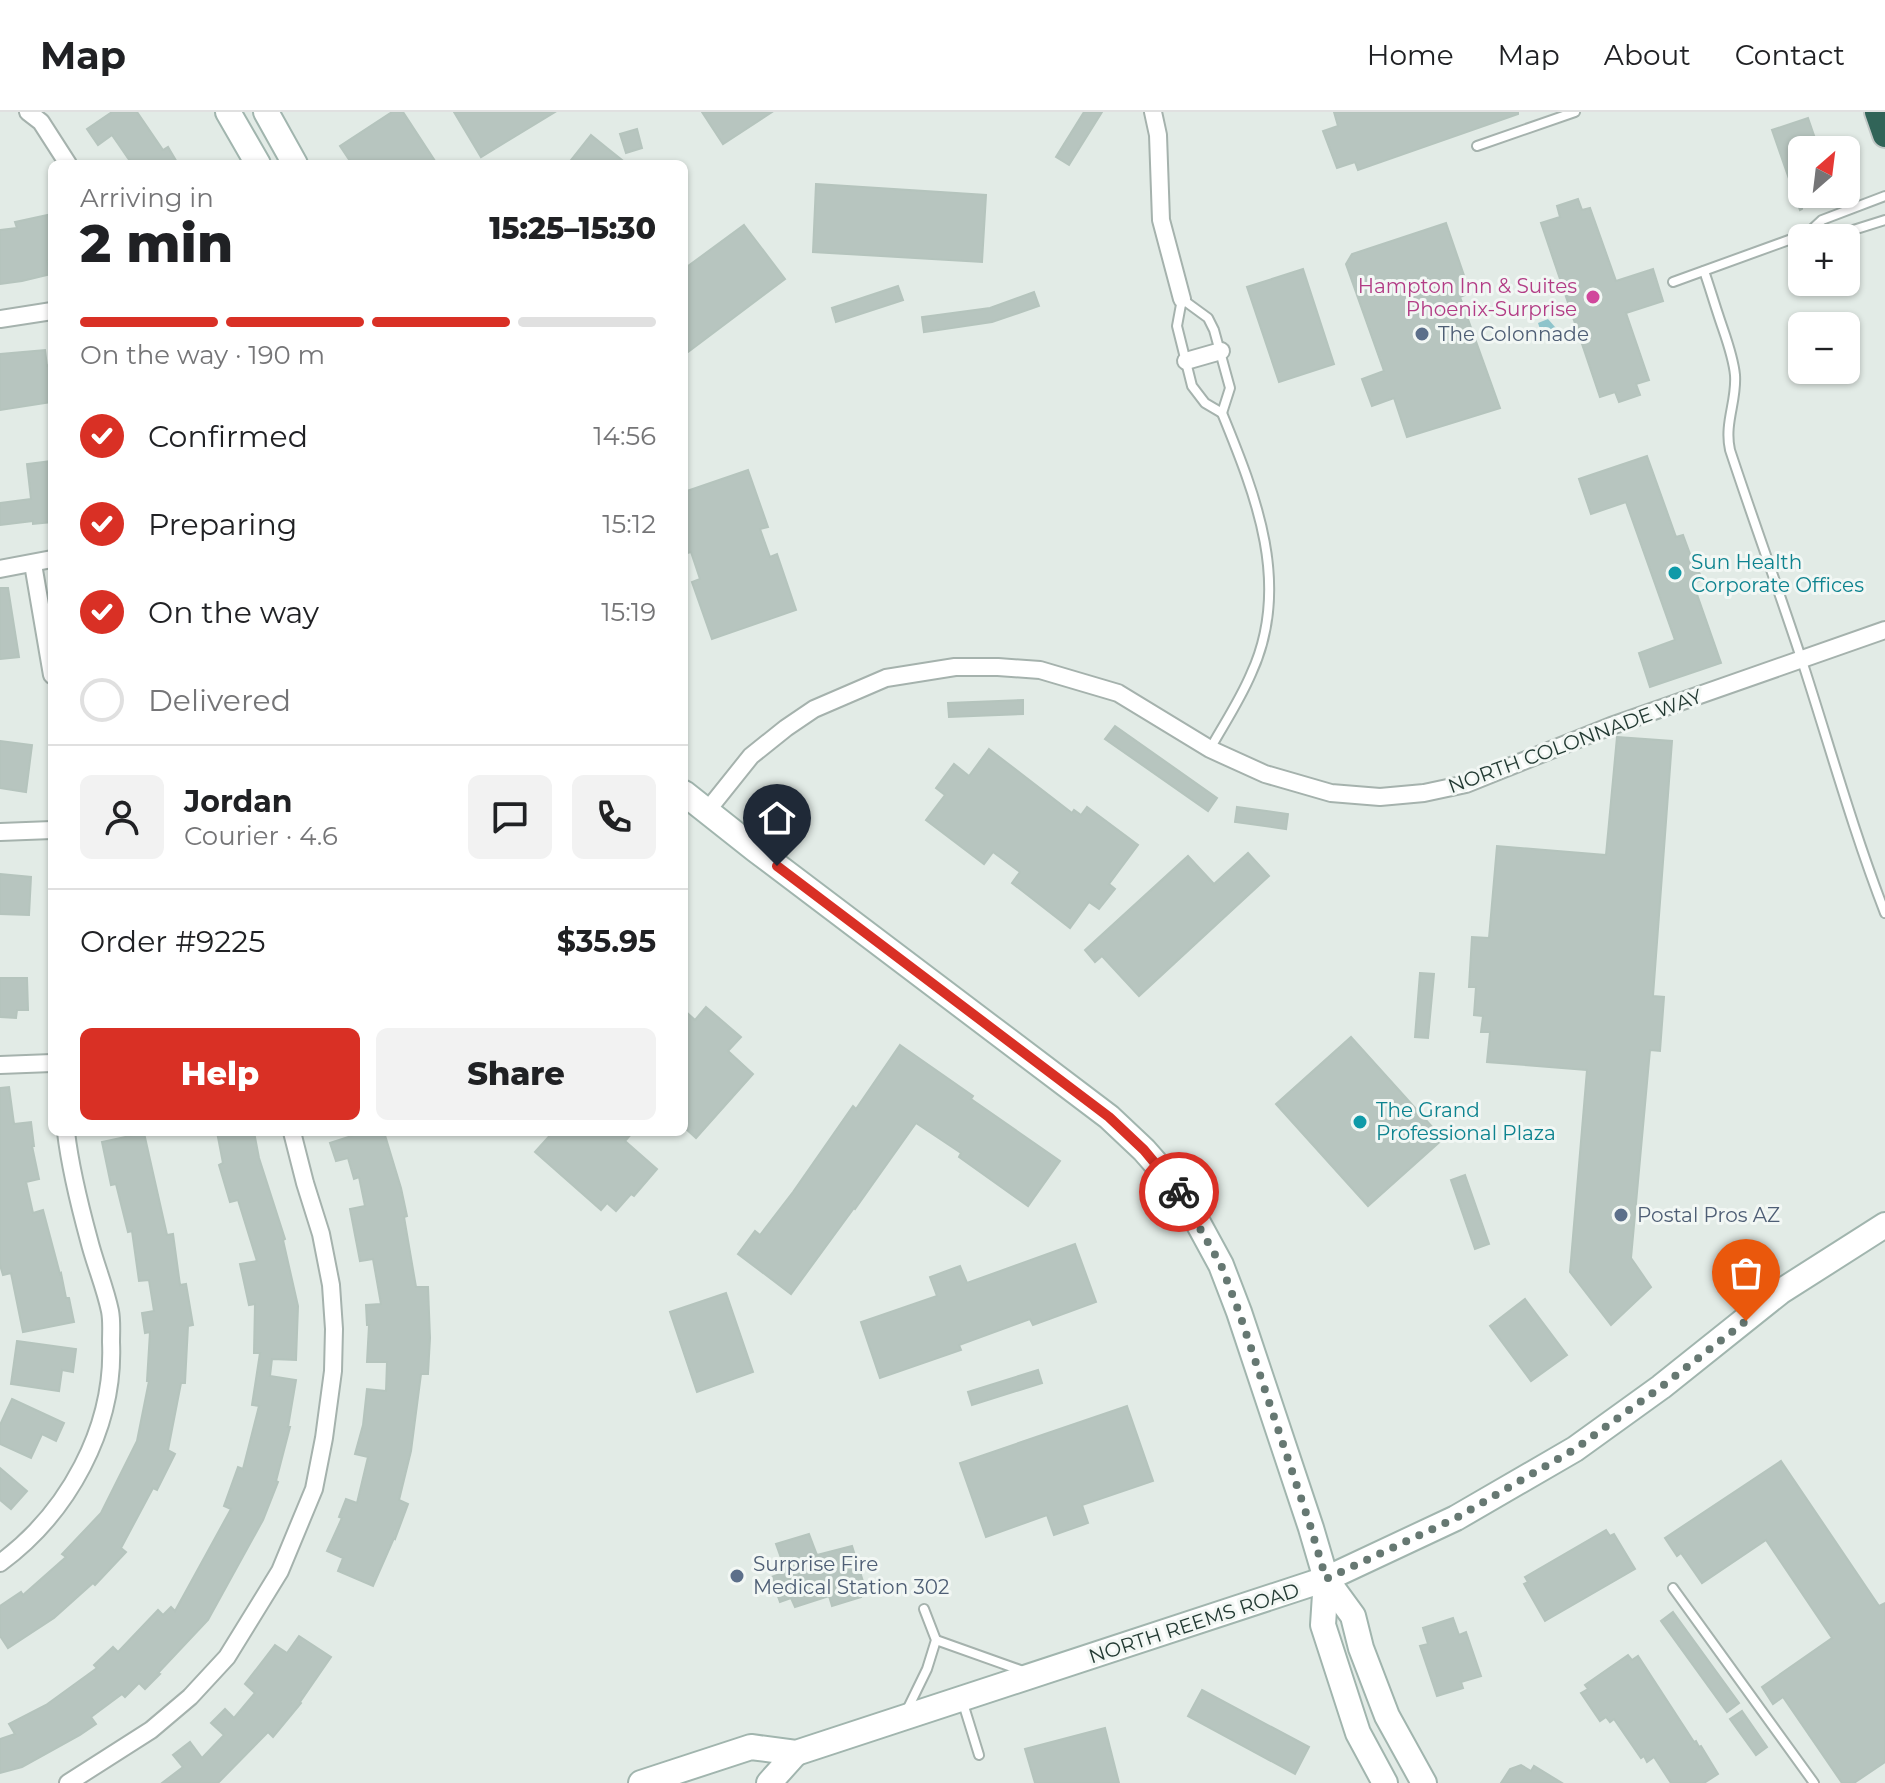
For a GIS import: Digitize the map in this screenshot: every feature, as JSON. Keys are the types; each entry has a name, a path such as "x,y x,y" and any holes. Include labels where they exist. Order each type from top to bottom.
{"highway":[{"path":"1877,112 1885,135"}],"street":[{"path":"28,112 41,122 66,160"},
{"path":"228,112 256,160"},
{"path":"266,112 293,160"},
{"path":"1153,112 1158,135 1161,220 1182,299"},
{"path":"0,319 48,312"},
{"path":"1186,361 1221,351"},
{"path":"0,569 48,560"},
{"path":"33,564 48,652"},
{"name":"NORTH COLONNADE WAY","path":"707,811 751,756 814,709 886,678 955,667 1040,670 1078,680 1118,693 1210,749 1265,774 1331,793 1380,797 1424,793 1466,784 1588,735 1885,630"},
{"path":"688,796 1109,1117 1173,1183 1196,1219 1225,1277 1326,1579 1353,1616 1361,1648 1387,1716 1424,1783"},
{"path":"0,832 48,830"},
{"path":"0,1065 48,1063"},
{"path":"0,1563 32,1537 51,1516 84,1465 108,1396 112,1356 110,1313 88,1239 67,1136"},
{"path":"68,1783 151,1730 190,1697 227,1657 280,1571 314,1489 333,1371 334,1329 331,1285 321,1234 293,1136"},
{"name":"NORTH REEMS ROAD","path":"641,1783 751,1747 796,1753 1326,1579 1456,1518 1575,1449 1661,1387 1780,1292 1885,1225"},
{"path":"1326,1579 1323,1625 1358,1733 1385,1783"},
{"path":"769,1783 796,1753"}],"lane":[{"path":"1477,146 1573,112"},
{"path":"1818,224 1885,196"},
{"path":"1860,228 1885,220"},
{"path":"1673,282 1788,240"},
{"path":"1704,271 1729,345 1735,374 1729,414 1730,450 1885,913"},
{"path":"1210,749 1252,673 1271,598 1267,555 1250,483 1222,413 1205,403 1192,386 1177,326 1182,299 1208,318 1221,351 1230,388 1222,413"},
{"path":"1673,1588 1814,1783"},
{"path":"904,1718 927,1669 936,1640 924,1609"},
{"path":"936,1640 1034,1675"},
{"path":"962,1700 979,1755"}],"water":[{"path":"1548,319 1563,330 1562,342 1550,339 1541,331 1538,323"}],"building":[{"path":"112,112 137,112 163,150 168,147 176,160 129,160 112,135 98,145 87,129"},
{"path":"392,112 403,112 434,160 349,160 340,146"},
{"path":"454,112 555,112 481,157"},
{"path":"702,112 772,112 723,144"},
{"path":"1084,112 1102,112 1069,165 1056,157"},
{"path":"1334,112 1518,114 1358,170 1355,162 1337,168 1323,131 1338,126"},
{"path":"1808,118 1814,136 1788,136 1788,176 1772,130"},
{"path":"637,129 642,148 626,153 620,134"},
{"path":"591,135 622,160 571,160"},
{"path":"816,184 986,195 982,262 813,252"},
{"name":"Hampton Inn & Suites Phoenix-Surprise","path":"1578,199 1582,210 1590,208 1616,281 1653,269 1663,301 1626,313 1649,380 1636,384 1640,395 1619,402 1615,392 1600,397 1541,223 1560,217 1557,206"},
{"path":"48,215 48,275 0,284 0,230 17,228 15,222"},
{"name":"The Colonnade","path":"1446,223 1470,293 1460,297 1500,408 1407,437 1394,398 1372,406 1362,379 1384,371 1346,264 1352,254"},
{"path":"744,225 785,279 688,352 688,266"},
{"path":"1303,269 1334,364 1279,382 1247,287"},
{"path":"898,286 903,300 836,322 832,308"},
{"path":"1034,292 1039,306 992,322 924,332 922,317 990,308"},
{"path":"45,350 48,403 0,410 0,354"},
{"name":"Sun Health Corporate Offices","path":"1647,456 1676,537 1683,535 1702,580 1693,583 1721,663 1650,687 1639,653 1675,640 1626,502 1591,514 1579,479"},
{"path":"48,461 48,522 0,525 0,503 31,499 27,464"},
{"path":"748,470 768,527 760,529 770,557 777,554 796,610 712,639 692,582 700,579 691,552 688,553 688,491"},
{"path":"0,588 8,588 19,657 0,659"},
{"path":"1023,700 1023,714 949,717 948,703"},
{"path":"1115,726 1217,798 1208,811 1105,739"},
{"path":"1617,737 1672,741 1653,996 1664,997 1660,1051 1650,1050 1631,1258 1651,1287 1611,1325 1570,1272 1587,1070 1487,1062 1490,1032 1481,1032 1483,1016 1474,1015 1476,987 1469,987 1472,937 1489,938 1497,846 1606,855"},
{"path":"0,741 32,745 26,792 0,788"},
{"path":"989,749 1072,813 1074,810 1081,815 1087,807 1138,845 1109,884 1115,889 1099,909 1089,902 1070,928 1012,883 1020,872 993,852 984,864 926,820 945,795 936,788 954,764 969,776"},
{"path":"1237,807 1288,814 1286,829 1235,822"},
{"path":"1248,853 1269,876 1139,996 1102,956 1095,962 1085,950 1188,856 1214,884"},
{"path":"0,874 31,877 29,915 0,914"},
{"path":"1420,973 1434,974 1428,1038 1415,1037"},
{"path":"0,978 27,978 28,1010 17,1010 16,1018 0,1017"},
{"path":"706,1007 741,1037 728,1051 753,1074 696,1138 688,1131 688,1014 695,1020"},
{"name":"The Grand Professional Plaza","path":"1351,1037 1443,1139 1368,1206 1276,1104"},
{"path":"900,1045 1060,1161 1028,1206 959,1157 961,1153 916,1123 791,1294 738,1254 755,1231 760,1235 853,1106 856,1109"},
{"path":"9,1087 14,1124 31,1122 39,1179 26,1182 33,1213 43,1210 74,1322 23,1332 11,1273 3,1275 0,1265 0,1088"},
{"path":"145,1136 167,1235 173,1234 180,1285 186,1284 193,1325 188,1326 185,1383 181,1383 168,1450 175,1454 121,1548 126,1552 95,1585 93,1583 54,1618 8,1648 0,1636 0,1606 21,1592 23,1595 66,1557 62,1554 101,1513 137,1441 149,1381 150,1332 145,1333 142,1313 154,1311 149,1280 139,1281 132,1231 128,1232 116,1184 111,1185 102,1142"},
{"path":"218,1136 255,1136 285,1239 298,1306 296,1360 272,1359 270,1376 296,1380 278,1482 263,1520 208,1620 160,1674 145,1689 139,1683 125,1697 122,1694 91,1717 96,1724 80,1735 22,1767 0,1773 0,1739 15,1734 9,1724 46,1705 97,1668 94,1665 113,1647 118,1652 158,1610 163,1615 171,1607 175,1611 231,1509 224,1506 238,1467 243,1469 259,1406 252,1405 260,1353 254,1353 255,1304 249,1305 240,1264 257,1261 238,1200 230,1202 219,1165 223,1163"},
{"path":"352,1136 385,1136 407,1216 404,1217 416,1287 428,1287 428,1374 421,1374 411,1451 399,1500 408,1504 373,1586 338,1571 343,1558 327,1551 342,1518 339,1517 346,1499 357,1503 368,1457 355,1454 363,1425 367,1389 386,1391 387,1362 367,1362 369,1325 366,1305 381,1304 373,1259 360,1261 350,1209 365,1206 359,1177 354,1179 348,1158 336,1161 330,1143"},
{"path":"549,1136 629,1136 625,1141 657,1169 634,1196 631,1194 616,1211 607,1203 601,1210 535,1152"},
{"path":"1465,1175 1489,1244 1475,1249 1451,1180"},
{"path":"1075,1244 1096,1302 1033,1325 1030,1319 959,1345 961,1350 880,1378 861,1322 937,1296 930,1277 960,1266 967,1283"},
{"path":"726,1293 753,1372 697,1392 670,1312"},
{"path":"1525,1299 1567,1355 1531,1381 1490,1326"},
{"path":"17,1341 76,1349 73,1372 62,1370 59,1391 11,1384"},
{"path":"1038,1370 1042,1383 972,1405 968,1392"},
{"path":"12,1399 64,1423 56,1441 42,1434 31,1458 0,1444 0,1425"},
{"path":"1127,1406 1153,1481 1082,1505 1088,1523 1054,1535 1047,1515 986,1537 960,1463"},
{"path":"1781,1461 1879,1606 1885,1603 1885,1762 1854,1783 1842,1783 1783,1697 1773,1704 1762,1687 1832,1638 1766,1540 1702,1583 1681,1553 1677,1556 1665,1538"},
{"path":"0,1468 27,1491 11,1509 0,1500"},
{"path":"1606,1530 1610,1536 1614,1534 1635,1569 1545,1621 1524,1584 1528,1582 1525,1577"},
{"path":"809,1534 817,1555 852,1546 866,1591 860,1593 861,1597 832,1606 829,1596 795,1607 791,1598 780,1602 771,1577 786,1572 776,1544"},
{"path":"1673,1612 1739,1703 1727,1712 1661,1621"},
{"path":"1453,1618 1459,1635 1466,1632 1481,1676 1461,1682 1463,1688 1437,1696 1420,1646 1428,1644 1423,1628"},
{"path":"299,1636 331,1657 301,1703 273,1737 268,1732 218,1783 162,1783 183,1767 173,1755 190,1742 202,1758 224,1735 211,1723 225,1709 234,1718 255,1693 245,1684 275,1645 287,1653"},
{"path":"1628,1655 1632,1660 1638,1656 1718,1774 1704,1783 1671,1783 1654,1757 1647,1762 1644,1756 1641,1758 1614,1719 1610,1722 1606,1717 1600,1721 1581,1693 1588,1689 1585,1685"},
{"path":"1202,1690 1309,1747 1295,1774 1188,1716"},
{"path":"1742,1711 1767,1747 1756,1755 1730,1719"},
{"path":"1105,1728 1119,1783 1035,1783 1025,1749"},
{"path":"1521,1765 1531,1771 1534,1766 1562,1783 1501,1783 1510,1769"}],"way so far":[{"path":"1179,1192 1221,1265 1239,1312 1326,1579 1456,1518 1575,1449 1746,1321"}],"place":[{"name":"Hampton Inn & Suites Phoenix-Surprise","path":"1593,297"},
{"name":"The Colonnade","path":"1422,334"},
{"name":"Sun Health Corporate Offices","path":"1675,573"},
{"name":"The Grand Professional Plaza","path":"1360,1122"},
{"name":"Postal Pros AZ","path":"1621,1215"},
{"name":"Surprise Fire Medical Station 302","path":"737,1576"}],"route":[{"path":"777,866 1109,1117 1144,1150 1179,1192"}]}
